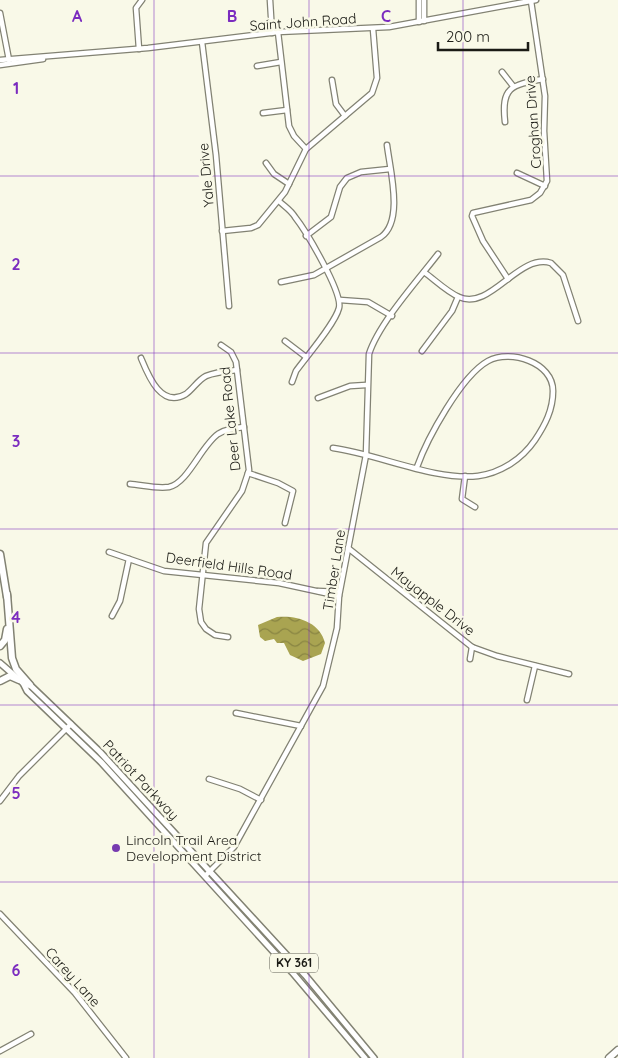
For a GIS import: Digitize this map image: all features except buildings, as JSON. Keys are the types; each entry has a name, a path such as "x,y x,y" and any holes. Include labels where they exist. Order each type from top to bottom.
{"highway":[{"path":"0,554 12,658 24,683"},
{"path":"0,646 7,632 6,594"},
{"path":"0,681 10,676 24,683"},
{"path":"609,1058 618,1050"}],"main road":[{"name":"Patriot Parkway","path":"0,663 24,683 68,726 292,972 365,1058"},
{"name":"Patriot Parkway","path":"68,726 100,752 210,871 305,975 374,1058"}],"street":[{"path":"138,49 136,8 142,0"},
{"path":"270,0 272,33"},
{"path":"419,0 421,21"},
{"path":"421,21 424,0"},
{"name":"Saint John Road","path":"0,60 9,61 138,49 278,32 373,29 533,0"},
{"name":"Croghan Drive","path":"508,279 484,241 472,216 473,213 496,206 531,200 545,186 548,173 544,140 545,105 533,0"},
{"path":"0,12 9,61"},
{"path":"222,231 255,227 278,201 289,184 306,148 369,96 376,86 373,29"},
{"path":"278,32 287,110 292,133 306,148"},
{"name":"Yale Drive","path":"202,42 216,155 229,306"},
{"name":"Saint John Road","path":"0,65 9,61"},
{"path":"257,66 281,62"},
{"path":"502,72 513,86"},
{"path":"505,122 504,100 513,86 523,82 543,79"},
{"path":"332,80 336,104 344,116"},
{"path":"263,113 287,110"},
{"path":"281,282 310,277 381,238 390,230 394,215 387,145"},
{"path":"266,163 274,174 289,184"},
{"path":"306,236 329,220 340,187 347,178 357,173 390,169"},
{"path":"517,173 545,186"},
{"path":"278,201 295,217 325,269 340,300 337,314 293,376 292,382"},
{"name":"Timber Lane","path":"205,876 234,847 321,691 328,671 337,628 339,594 366,456 368,419 366,385 372,345 438,254"},
{"path":"424,272 458,297 468,299 483,296 536,262 546,262 556,266 563,274 578,321"},
{"path":"422,351 452,311 458,297"},
{"path":"340,300 368,302 392,316"},
{"path":"285,341 306,357"},
{"name":"Deer Lake Road","path":"221,345 233,355 237,370 248,473 242,491 208,539 199,609 201,622 212,633 228,637"},
{"path":"333,448 366,456 418,467 465,476 488,474 513,461 532,444 545,424 553,402 553,388 544,372 529,360 505,356 494,358 483,364 457,394 438,422 418,467"},
{"path":"141,358 157,389 164,395 174,398 188,393 206,376 237,370"},
{"path":"318,398 350,386 366,385"},
{"path":"130,484 160,487 174,485 182,479 217,435 226,430 244,426"},
{"path":"248,473 278,483 293,491 293,498 285,523"},
{"path":"465,476 462,499 475,508"},
{"name":"Mayapple Drive","path":"348,548 472,647 535,666 570,674"},
{"name":"Deerfield Hills Road","path":"109,552 164,571 280,583 339,594"},
{"path":"112,616 120,601 129,559"},
{"path":"470,659 472,647"},
{"path":"528,700 535,666"},
{"path":"236,713 301,726"},
{"path":"0,801 19,776 68,726"},
{"path":"209,779 240,789 261,800"},
{"name":"Carey Lane","path":"0,914 75,993 126,1058"},
{"path":"0,1051 31,1034"}],"water":[{"path":"277,617 292,617 307,621 313,625 325,643 321,654 303,661 290,655 284,643 277,643 274,639 265,641 260,637 258,625"}],"place":[{"name":"Lincoln Trail Area Development District","path":"116,848"}]}
